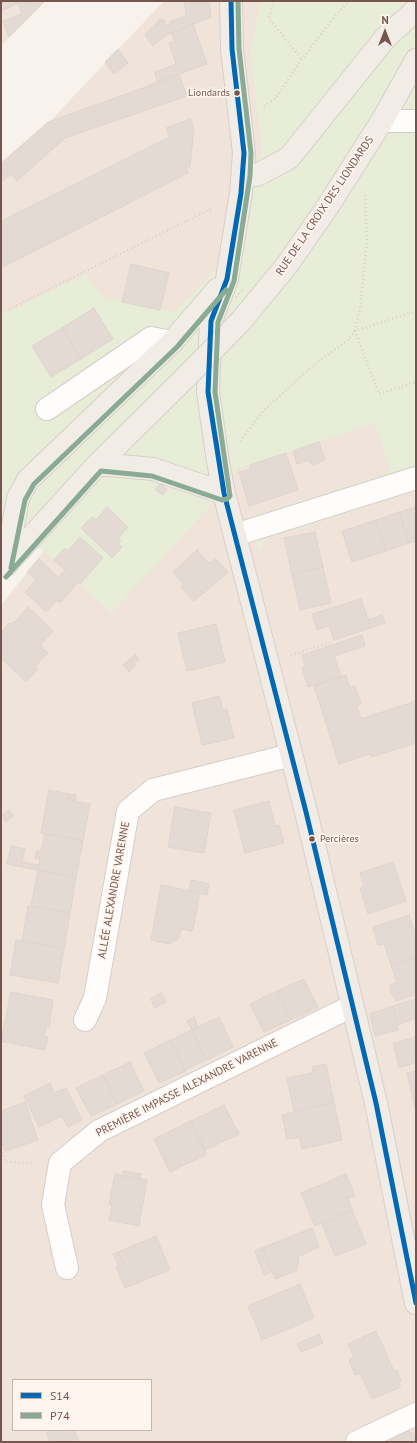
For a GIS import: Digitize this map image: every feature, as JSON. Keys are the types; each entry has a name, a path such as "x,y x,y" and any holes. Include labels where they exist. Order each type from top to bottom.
{"main road":[{"path":"231,1 232,49 244,153 242,185 227,279 211,322 208,392 224,493 268,662 376,1104 416,1303"},
{"path":"242,185 289,158 386,37 416,10"},
{"name":"RUE DE LA CROIX DES LIONDARDS","path":"3,569 98,464 241,321 291,259 326,209 382,121 412,68"},
{"path":"3,569 18,498 28,480 172,342 227,279"},
{"path":"98,464 153,469 224,493"}],"street":[{"path":"382,121 416,121"},
{"path":"47,409 151,338 172,342"},
{"path":"235,535 416,478"},
{"name":"ALLÉE ALEXANDRE VARENNE","path":"85,1020 95,998 128,812 153,790 291,755"},
{"name":"PREMIÈRE IMPASSE ALEXANDRE VARENNE","path":"60,1164 99,1131 352,1006"},
{"path":"60,1164 53,1205 67,1268"},
{"path":"357,1442 416,1414"}],"path":[{"path":"273,1 269,19 302,59"},
{"path":"241,119 275,99 302,59 335,16 350,1"},
{"path":"9,309 242,185"},
{"path":"365,192 367,240 360,309 356,331 379,394 416,382"},
{"path":"218,462 245,436 263,411 316,363 347,341 356,331 416,311"},
{"path":"268,662 330,644"},
{"path":"1,1148 5,1162 60,1164"}],"shaded area":[{"path":"1,1 45,1 1,46"},
{"path":"164,1 416,1 416,1442 1,1442 1,606 87,494 1,331 1,162 52,119"}],"green space":[{"path":"261,1 416,1 416,491 266,539 258,553 253,516 391,472 375,423 239,468 210,506 112,613 46,553 1,522 1,315 86,274 102,297 174,312 219,266 262,150 250,50"}],"building":[{"path":"1,1 45,1 9,37 3,21 22,14 18,3 1,11"},
{"path":"184,1 209,1 211,17 168,34 153,46 145,35 160,19 165,21 165,25 169,25 170,22 186,16"},
{"path":"193,24 207,64 157,82 155,72 176,64 169,43 175,41 171,33"},
{"path":"118,49 128,63 114,74 105,62"},
{"path":"179,75 187,96 65,138 17,181 11,174 1,182 1,164 48,122"},
{"path":"190,119 194,128 190,166 186,168 188,173 1,268 1,221 170,137 166,128"},
{"path":"131,264 169,273 160,310 122,302"},
{"path":"94,308 113,339 81,359 62,328"},
{"path":"62,328 81,359 51,377 32,346"},
{"path":"319,442 325,460 312,465 310,460 297,464 293,451"},
{"path":"286,453 298,490 249,506 239,472 251,469 250,465"},
{"path":"160,484 167,489 163,495 155,490"},
{"path":"107,507 128,527 118,538 121,541 118,544 122,547 112,558 81,528 92,517 96,520"},
{"path":"416,507 416,541 409,543 399,512"},
{"path":"399,512 409,543 386,551 376,520"},
{"path":"376,520 386,551 352,562 342,531"},
{"path":"315,532 323,567 292,574 284,538"},
{"path":"80,537 103,558 80,584 54,560 65,548 68,551"},
{"path":"197,550 209,563 215,558 228,572 194,601 181,587 184,585 173,572"},
{"path":"39,559 58,577 65,570 78,582 60,603 57,600 46,612 25,592 36,580 27,572"},
{"path":"323,567 331,603 300,610 292,574"},
{"path":"361,599 371,628 334,640 329,626 317,630 312,614"},
{"path":"28,607 53,631 40,645 48,653 35,666 38,669 26,682 1,658 1,634 9,623 11,624 15,622"},
{"path":"382,615 385,623 371,628 368,620"},
{"path":"216,624 225,662 187,671 178,633"},
{"path":"362,635 365,646 334,656 341,677 308,687 302,668 305,666 302,655"},
{"path":"135,655 139,659 134,664 136,665 129,672 123,665"},
{"path":"346,675 350,688 355,686 361,704 356,706 361,719 416,701 416,743 371,757 370,754 339,764 314,686"},
{"path":"219,696 223,710 227,709 234,738 202,745 192,703"},
{"path":"49,790 69,794 68,800 90,804 83,841 41,833"},
{"path":"69,794 76,795 75,801 68,800"},
{"path":"269,801 275,826 279,825 284,843 245,853 234,810"},
{"path":"175,807 211,813 204,853 168,847"},
{"path":"9,810 13,816 6,822 2,815"},
{"path":"45,833 83,841 76,877 38,870 40,859 35,858 37,851 41,852"},
{"path":"11,846 25,849 21,867 7,864"},
{"path":"22,862 39,865 38,870 21,867"},
{"path":"393,862 406,901 368,914 360,888 364,886 360,873"},
{"path":"38,870 76,877 70,913 31,906"},
{"path":"191,880 209,884 207,895 189,891"},
{"path":"161,885 200,893 192,931 181,929 179,938 170,944 151,940"},
{"path":"28,906 70,913 64,949 22,941"},
{"path":"409,915 416,936 416,956 391,965 384,944 378,945 373,927"},
{"path":"16,940 64,949 58,983 10,975"},
{"path":"416,956 416,994 396,1001 390,991 390,985 397,983 391,965"},
{"path":"304,979 318,1007 291,1020 277,991"},
{"path":"277,991 291,1020 264,1032 250,1004"},
{"path":"11,992 53,1000 49,1027 46,1027 44,1036 48,1037 45,1050 1,1041"},
{"path":"161,993 166,1002 155,1008 151,999"},
{"path":"416,999 416,1018 397,1025 393,1006"},
{"path":"393,1006 398,1030 375,1036 370,1014"},
{"path":"194,1017 198,1027 192,1030 187,1021"},
{"path":"219,1017 233,1047 207,1060 192,1030"},
{"path":"192,1030 206,1060 185,1070 171,1040"},
{"path":"416,1037 416,1063 399,1067 393,1043"},
{"path":"171,1040 186,1071 159,1083 144,1053"},
{"path":"130,1062 144,1091 117,1104 103,1075"},
{"path":"326,1064 334,1102 294,1111 287,1078 313,1073 312,1067"},
{"path":"416,1071 416,1106 415,1107 407,1073"},
{"path":"103,1075 117,1104 91,1116 76,1088"},
{"path":"50,1083 54,1093 66,1088 82,1120 68,1127 62,1116 39,1127 24,1096"},
{"path":"25,1102 38,1140 5,1151 1,1140 1,1111"},
{"path":"334,1102 342,1140 302,1149 299,1137 287,1139 282,1115"},
{"path":"224,1105 239,1134 205,1150 191,1121"},
{"path":"191,1121 207,1154 170,1172 154,1139"},
{"path":"123,1171 141,1174 140,1179 123,1176"},
{"path":"115,1174 147,1180 139,1226 109,1220 112,1205 109,1205"},
{"path":"346,1174 355,1196 348,1199 352,1210 315,1226 301,1193"},
{"path":"352,1210 366,1244 335,1256 322,1224"},
{"path":"312,1228 319,1247 297,1257 299,1262 296,1271 275,1279 262,1248"},
{"path":"156,1236 170,1270 125,1288 116,1267 124,1264 118,1252"},
{"path":"262,1248 272,1271 264,1275 255,1251"},
{"path":"118,1252 124,1264 119,1266 113,1254"},
{"path":"300,1284 314,1318 262,1340 248,1306"},
{"path":"376,1331 394,1371 397,1370 401,1381 398,1382 401,1387 372,1399 360,1373 355,1375 349,1360 354,1357 348,1344"},
{"path":"319,1334 323,1343 301,1352 297,1344"},
{"path":"47,1431 75,1431 78,1442 49,1442"},
{"path":"408,1431 416,1435 416,1442 388,1442"}],"transit line":[{"name":"S14","path":"231,1 232,49 244,153 241,193 227,279 211,321 208,392 224,493 306,812 376,1103 416,1303"},
{"name":"P74","path":"6,577 101,471 152,476 222,500 227,499 230,496 215,392 218,322 234,281 250,176 251,153 239,49 238,1"},
{"name":"P74","path":"11,568 25,500 34,484 177,347 226,290"}],"place":[{"name":"Liondards","path":"237,93"},
{"name":"Percières","path":"312,839"}]}
